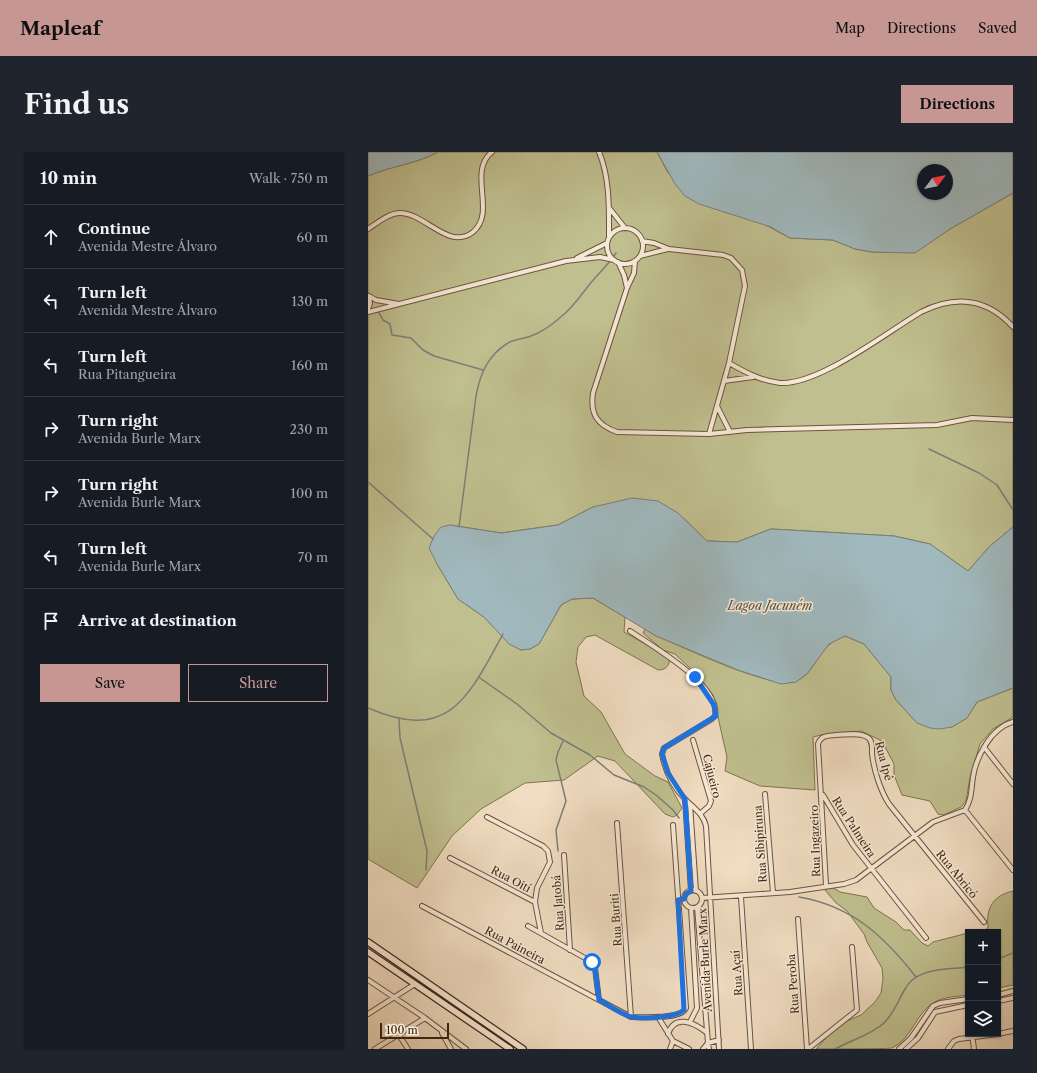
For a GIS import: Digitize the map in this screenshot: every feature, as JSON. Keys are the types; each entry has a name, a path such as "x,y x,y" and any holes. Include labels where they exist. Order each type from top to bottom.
{"main road":[{"path":"368,942 523,1049"},
{"path":"368,952 510,1049"}],"street":[{"path":"368,229 389,216 401,213 415,217 444,234 454,237 461,237 472,232 481,222 483,213 482,170 484,161 492,152"},
{"path":"599,152 602,161 610,209 608,240 609,255 616,261 624,275 627,288"},
{"path":"610,209 625,228"},
{"path":"368,312 575,259 600,257 628,264 635,261 640,256 643,248 642,241 638,234 632,230 625,228 617,230 608,240 575,259"},
{"path":"642,241 654,243 669,249 723,255 731,258 742,270 745,286 729,363 709,434"},
{"path":"640,256 669,249"},
{"path":"635,261 634,273 627,288 593,393 592,402 597,420 604,427 617,432 709,434 937,425 972,418 1013,420"},
{"path":"368,309 368,296 376,300 402,304"},
{"path":"729,363 754,377 780,383 794,382 818,374 934,305 961,300 976,303 989,308 1013,327"},
{"path":"724,381 754,377"},
{"path":"717,406 730,432"},
{"path":"630,631 682,666 695,677 714,705 716,716 662,751 668,773 685,799 701,813"},
{"path":"702,898 711,899 741,897 826,885 844,884 856,880 933,822 965,810 971,798 973,776 984,747 997,732 1013,722"},
{"name":"Rua Ipê","path":"823,795 820,740 825,736 860,735 867,737 872,742 875,768 886,798 915,836"},
{"name":"Cajueiro","path":"692,740 711,801 709,806 701,813"},
{"path":"984,747 1013,784"},
{"name":"Rua Sibipiruna","path":"766,794 773,893"},
{"name":"Rua Palmeira","path":"823,795 853,845 926,938"},
{"name":"Rua Ingazeiro","path":"823,795 826,885"},
{"path":"685,799 693,891"},
{"path":"690,804 693,891"},
{"path":"965,810 1013,870"},
{"name":"Avenida Burle Marx","path":"701,813 706,826 718,1040 720,1049"},
{"path":"487,817 543,846 548,851 550,862 537,888 535,902"},
{"name":"Rua Buriti","path":"617,822 631,1017"},
{"path":"631,1017 658,1017 678,1014 684,1010 673,825"},
{"name":"Rua Abricó","path":"915,836 984,922"},
{"name":"Rua Jatobá","path":"564,855 570,950"},
{"name":"Rua Oití","path":"450,858 535,902 541,933"},
{"path":"693,891 700,893 702,898 701,904 697,907 691,908 686,905 684,899 686,894 693,891"},
{"name":"Rua Açaí","path":"741,897 751,1049"},
{"path":"678,900 684,899"},
{"name":"Rua Paineira","path":"422,906 631,1017"},
{"name":"Avenida Burle Marx","path":"697,907 706,1032 709,1049"},
{"name":"Avenida Burle Marx","path":"690,1022 697,1008 691,908"},
{"name":"Rua Peroba","path":"798,918 807,1049"},
{"path":"528,926 592,962 595,968 599,1000"},
{"path":"807,1049 857,1010 852,947"},
{"path":"368,980 425,1018 466,1049"},
{"path":"368,1014 415,984"},
{"path":"1001,994 1013,990"},
{"path":"1001,1000 1013,998"},
{"path":"899,1049 911,1038 933,1006 940,1003 965,999"},
{"path":"906,1049 918,1038 935,1012 965,1006"},
{"path":"658,1017 673,1041 688,1049"},
{"path":"375,1049 425,1018"},
{"name":"Avenida Burle Marx","path":"664,1025 672,1025 680,1021 690,1022 706,1032"},
{"path":"668,1034 672,1025"},
{"path":"441,1031 451,1049"},
{"path":"1001,1033 1013,1031"},
{"path":"399,1035 408,1049"},
{"path":"948,1049 954,1041 969,1037"},
{"path":"973,1037 974,1049"},
{"path":"703,1049 708,1043 718,1040"},
{"path":"670,1049 673,1041"}],"shaded area":[{"path":"438,152 657,152 668,173 790,238 833,240 855,249 872,252 915,252 950,229 1013,193 1013,527 990,546 968,571 930,544 894,536 771,529 737,542 707,541 678,513 593,507 558,525 501,533 450,525 437,564 458,599 484,617 509,643 521,650 530,649 539,644 561,605 572,599 593,598 625,617 624,632 670,658 667,667 658,670 595,635 586,637 578,647 576,662 584,696 601,712 625,754 655,776 668,782 682,808 677,815 673,817 665,814 615,761 598,756 564,780 525,783 481,809 452,836 417,888 368,859 368,176"},
{"path":"645,629 706,658 749,674 786,683 797,681 802,678 807,674 829,645 845,636 864,644 891,677 891,690 896,700 917,723 952,727 967,718 977,702 1013,688 1013,717 993,729 980,744 970,778 966,801 961,807 944,815 938,814 930,801 902,795 894,775 894,764 882,741 861,731 813,737 815,790 760,786 725,771 727,757 713,695 692,670 675,654 663,650 643,633"},
{"path":"830,886 840,892 867,897 874,908 896,922 904,930 910,930 922,943 928,946 933,942 965,934 965,995 943,999 929,1006 899,1044 892,1048 816,1049 838,1025 861,1015 875,1002 881,993 883,979 882,968 864,934 847,911 836,903 825,890"},
{"path":"1013,891 1013,985 1001,987 1001,929 987,929 988,914 992,904 996,899"}],"water":[{"path":"368,152 438,152 368,176"},
{"path":"657,152 1013,152 1013,193 950,229 915,253 872,252 855,249 833,240 790,238 771,227 699,204 685,196 675,184"},
{"name":"Lagoa Jacuném","path":"632,498 658,501 678,513 707,541 737,542 771,529 894,536 930,544 968,571 990,546 1013,527 1013,688 977,702 967,718 952,727 939,729 930,728 917,723 896,700 891,690 891,677 864,644 845,636 829,644 807,674 796,682 781,684 738,670 656,636 593,598 572,599 561,605 539,644 530,649 521,650 509,644 484,617 458,599 429,548 434,536 441,527 450,525 501,533 558,525 593,507"}],"waterway":[{"path":"459,527 476,396 480,380 490,359 508,343 540,332 566,313 616,253"},
{"path":"378,311 383,320 390,324 392,335 411,338 423,350 434,356 483,370"},
{"path":"929,449 979,473 997,485 1013,510"},
{"path":"368,482 433,539"},
{"path":"368,708 396,717 418,720 437,717 453,708 466,695 479,677 503,634"},
{"path":"480,678 517,704 551,733 590,755 614,775 644,787 656,795 673,810 679,818"},
{"path":"399,719 400,738 427,851 426,870"},
{"path":"558,851 556,830 566,801 556,760 563,741"},
{"path":"799,897 818,901 851,915 892,948 916,977"},
{"path":"1001,958 1013,953"},
{"path":"835,1049 867,1034 884,1023 910,982 917,977 924,973 942,969 965,967"}],"route":[{"path":"592,962 595,968 599,1000 631,1017 658,1017 678,1014 683,1012 686,1008 678,900 684,899 686,894 691,891 685,799 668,773 662,751 664,748 716,716 714,705 695,677"}]}
